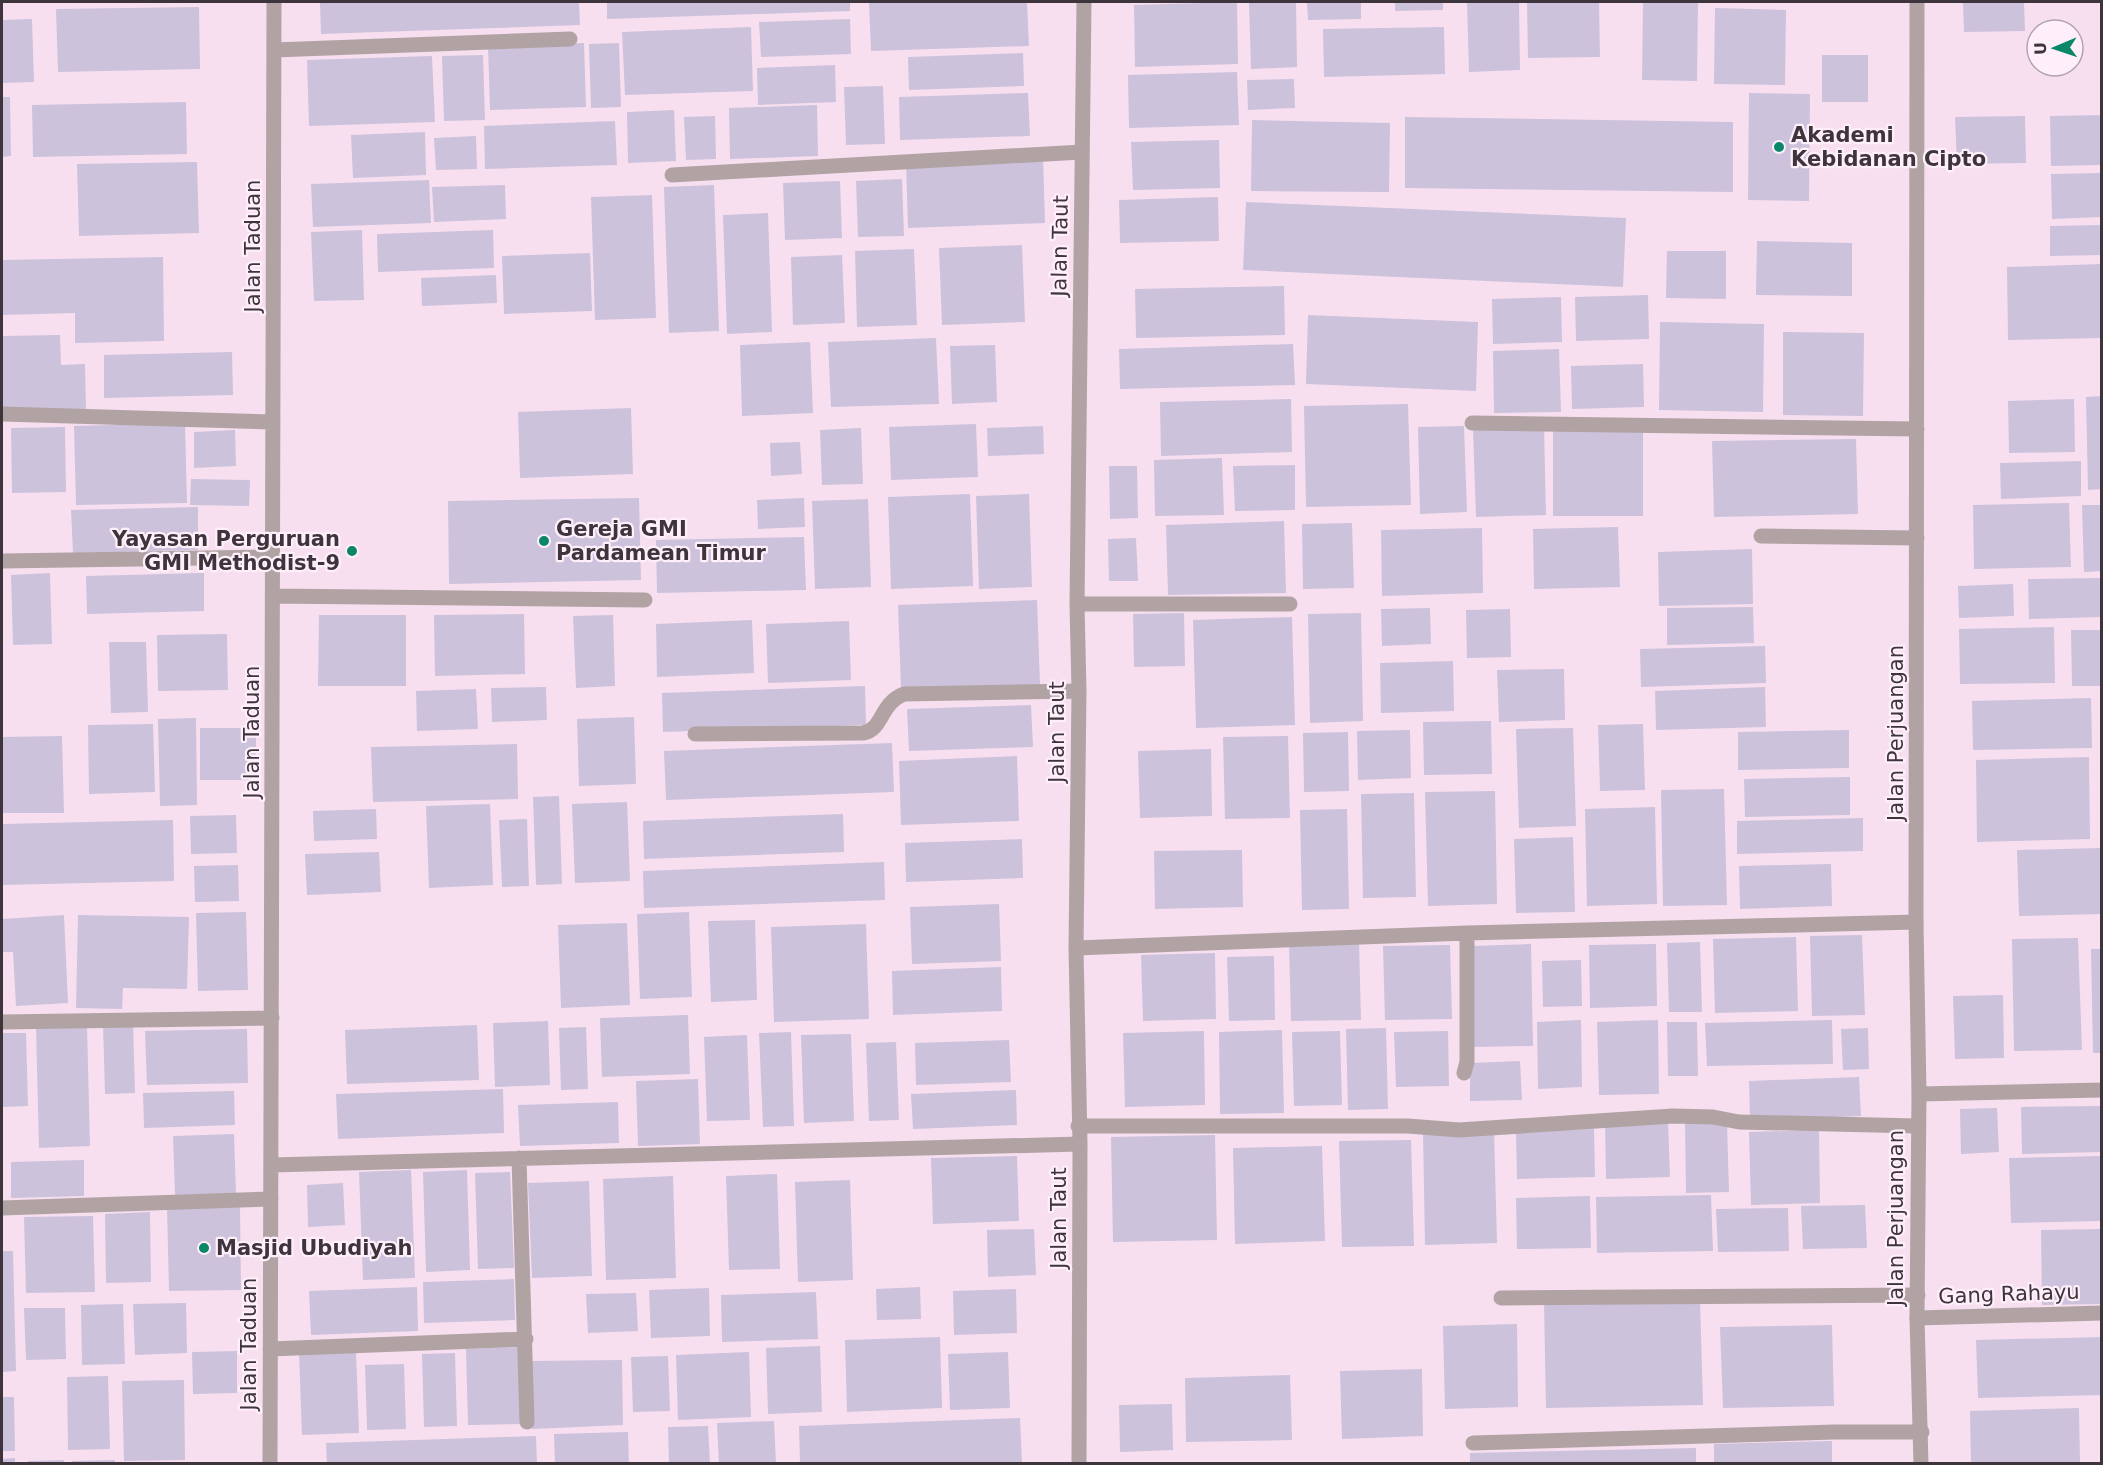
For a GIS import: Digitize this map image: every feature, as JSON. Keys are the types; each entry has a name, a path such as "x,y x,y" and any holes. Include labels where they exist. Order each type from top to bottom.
{"street":[{"name":"Jalan Taduan","path":"270,1464 274,2"},
{"name":"Jalan Taut","path":"1079,1464 1077,604 1084,2"},
{"name":"Jalan Perjuangan","path":"1917,2 1916,922 1919,1094 1917,1318 1922,1432 1921,1464"},
{"path":"274,50 570,39"},
{"path":"672,175 1082,152"},
{"path":"2,414 273,422"},
{"path":"1472,423 1917,429"},
{"path":"1761,536 1917,538"},
{"path":"2,561 273,557"},
{"path":"273,596 645,600"},
{"path":"1077,604 1290,604"},
{"path":"695,734 863,733 874,728 892,700 904,694 1078,691"},
{"path":"1076,948 1467,933 1916,922"},
{"path":"1464,1073 1467,1062 1467,933"},
{"path":"2,1022 272,1018"},
{"path":"1919,1094 2102,1090"},
{"path":"1078,1126 1408,1126 1459,1130 1674,1116 1713,1117 1739,1122 1918,1126"},
{"path":"271,1165 1080,1144"},
{"path":"519,1158 527,1422"},
{"path":"2,1208 271,1198"},
{"path":"1501,1298 1918,1295"},
{"name":"Gang Rahayu","path":"1917,1318 2102,1313"},
{"path":"270,1349 526,1339"},
{"path":"1473,1443 1834,1432 1922,1432"}],"building":[{"path":"320,2 579,2 580,25 321,34"},
{"path":"607,2 850,2 850,11 607,19"},
{"path":"869,2 1027,2 1029,46 871,51"},
{"path":"1237,2 1238,64 1135,67 1134,5"},
{"path":"1249,2 1296,2 1297,67 1251,69"},
{"path":"1307,2 1361,2 1361,19 1308,20"},
{"path":"1395,2 1443,2 1443,10 1395,11"},
{"path":"1467,2 1519,2 1520,70 1469,72"},
{"path":"1527,2 1599,2 1600,57 1528,58"},
{"path":"1643,2 1698,2 1697,81 1642,80"},
{"path":"1963,2 2024,2 2025,31 1964,32"},
{"path":"199,7 200,69 58,72 56,9"},
{"path":"1715,8 1786,10 1785,85 1714,84"},
{"path":"32,19 34,82 2,83 2,20"},
{"path":"850,19 851,54 761,57 759,22"},
{"path":"751,27 753,91 625,95 622,32"},
{"path":"1444,27 1445,74 1324,77 1323,29"},
{"path":"584,43 586,107 490,110 488,46"},
{"path":"619,43 621,107 591,108 589,44"},
{"path":"1023,53 1024,86 909,90 908,57"},
{"path":"483,55 485,120 444,121 442,56"},
{"path":"1822,55 1868,55 1868,102 1822,102"},
{"path":"432,56 435,122 309,126 307,60"},
{"path":"835,65 836,102 758,105 757,68"},
{"path":"1237,72 1239,125 1129,128 1128,75"},
{"path":"1294,79 1295,108 1248,110 1247,80"},
{"path":"883,86 885,144 846,145 844,87"},
{"path":"1028,93 1030,136 900,140 899,97"},
{"name":"Akademi Kebidanan Cipto","path":"1749,93 1810,94 1809,201 1748,200"},
{"path":"2,97 10,97 11,156 2,157"},
{"path":"186,102 187,154 33,157 32,105"},
{"path":"817,105 818,156 730,159 729,108"},
{"path":"674,110 676,161 628,163 627,112"},
{"path":"2102,115 2102,165 2051,166 2050,116"},
{"path":"715,116 716,159 686,160 684,117"},
{"path":"2025,116 2026,163 1957,164 1955,117"},
{"path":"1405,117 1733,122 1733,192 1405,188"},
{"path":"1252,120 1390,123 1389,192 1251,191"},
{"path":"615,121 617,165 485,169 484,126"},
{"path":"425,132 426,175 353,178 351,135"},
{"path":"476,136 477,169 436,170 434,138"},
{"path":"1219,140 1220,188 1133,190 1131,142"},
{"path":"1043,157 1045,223 908,228 906,162"},
{"path":"197,162 199,233 79,236 77,164"},
{"path":"2102,173 2102,217 2052,219 2051,174"},
{"path":"902,179 904,236 858,237 856,181"},
{"path":"429,180 431,223 313,227 311,184"},
{"path":"840,181 842,238 785,240 783,183"},
{"path":"505,185 506,219 434,222 432,187"},
{"path":"714,185 719,331 669,333 664,187"},
{"path":"652,195 656,318 595,320 591,197"},
{"path":"1218,197 1219,241 1120,243 1119,200"},
{"path":"1246,202 1626,218 1623,287 1243,270"},
{"path":"768,213 772,332 727,334 723,215"},
{"path":"2102,225 2102,255 2050,256 2050,226"},
{"path":"362,230 364,300 314,301 311,232"},
{"path":"493,230 494,268 378,272 377,234"},
{"path":"1757,241 1852,243 1852,296 1756,295"},
{"path":"1022,245 1025,322 942,325 939,248"},
{"path":"914,249 917,325 857,327 855,251"},
{"path":"1667,251 1726,251 1726,299 1666,298"},
{"path":"590,253 592,311 504,314 502,256"},
{"path":"842,255 845,323 793,325 791,257"},
{"path":"163,257 164,341 75,343 75,313 2,315 2,260"},
{"path":"2102,264 2102,338 2008,340 2007,267"},
{"path":"496,275 497,303 422,306 421,278"},
{"path":"1284,286 1285,335 1136,338 1135,289"},
{"path":"1648,295 1649,339 1576,341 1575,297"},
{"path":"1561,297 1562,342 1493,344 1492,299"},
{"path":"1308,315 1478,322 1476,391 1306,384"},
{"path":"1660,322 1764,324 1763,412 1659,410"},
{"path":"1783,332 1864,333 1863,416 1783,415"},
{"path":"60,335 61,365 85,364 86,410 2,412 2,336"},
{"path":"936,338 939,404 831,407 828,342"},
{"path":"810,342 813,413 742,416 740,345"},
{"path":"1293,344 1295,385 1120,389 1119,349"},
{"path":"995,345 997,402 952,404 950,346"},
{"path":"1559,349 1561,412 1494,413 1493,351"},
{"path":"232,352 233,395 104,398 104,355"},
{"path":"1643,364 1644,407 1572,409 1571,366"},
{"path":"2102,396 2102,489 2088,490 2086,397"},
{"path":"1291,399 1292,452 1161,456 1160,402"},
{"path":"2074,399 2075,452 2009,453 2008,401"},
{"path":"1408,404 1411,505 1306,507 1304,406"},
{"path":"631,408 633,474 520,478 518,412"},
{"path":"185,423 187,503 76,505 74,426"},
{"path":"976,424 978,477 891,480 889,427"},
{"path":"1043,426 1044,454 988,456 987,428"},
{"path":"1464,426 1467,512 1420,514 1418,427"},
{"path":"1544,426 1546,515 1476,517 1473,428"},
{"path":"65,427 66,492 12,493 11,428"},
{"path":"861,428 863,484 822,485 820,430"},
{"path":"1553,428 1643,428 1643,516 1553,516"},
{"path":"235,430 236,466 194,468 194,432"},
{"path":"1856,439 1858,514 1714,517 1712,441"},
{"path":"800,442 802,474 771,476 770,443"},
{"path":"1222,458 1224,515 1155,516 1154,460"},
{"path":"2081,461 2081,496 2001,499 2000,463"},
{"path":"1295,465 1295,510 1235,511 1233,466"},
{"path":"1109,466 1137,466 1138,518 1110,519"},
{"path":"191,479 250,480 249,506 190,505"},
{"path":"970,494 973,586 891,589 888,497"},
{"path":"1029,494 1032,587 979,589 976,496"},
{"name":"Gereja GMI Pardamean Timur","path":"639,498 641,580 449,584 448,501"},
{"path":"804,498 805,527 758,529 757,500"},
{"path":"868,499 871,587 815,589 812,501"},
{"path":"2069,503 2071,567 1974,569 1973,505"},
{"path":"2082,505 2102,505 2102,571 2084,572"},
{"path":"198,507 198,550 73,553 71,510"},
{"path":"1284,521 1286,593 1168,595 1166,525"},
{"path":"1352,523 1354,588 1303,589 1302,524"},
{"path":"1618,527 1620,587 1534,589 1533,529"},
{"path":"1482,528 1483,593 1382,596 1381,530"},
{"path":"804,537 806,590 657,593 656,540"},
{"path":"1136,538 1138,581 1109,581 1108,539"},
{"path":"1752,549 1753,604 1659,606 1658,552"},
{"path":"50,573 52,644 13,645 11,575"},
{"path":"204,573 204,611 87,614 86,576"},
{"path":"2102,578 2102,617 2029,619 2028,579"},
{"path":"2013,584 2014,616 1959,618 1958,586"},
{"path":"1037,600 1040,685 901,690 898,605"},
{"path":"1753,607 1754,643 1667,645 1667,608"},
{"path":"1430,608 1431,644 1382,646 1381,609"},
{"path":"1510,609 1511,657 1467,658 1466,610"},
{"path":"1184,613 1185,666 1134,667 1133,614"},
{"path":"1361,613 1363,721 1310,723 1308,614"},
{"path":"524,614 525,674 435,676 434,615"},
{"path":"319,615 406,615 406,686 318,686"},
{"path":"613,615 615,686 576,688 573,616"},
{"path":"1292,617 1295,725 1196,728 1193,620"},
{"path":"752,620 754,673 657,677 656,624"},
{"path":"849,621 851,680 768,683 766,624"},
{"path":"2054,627 2055,683 1960,684 1959,629"},
{"path":"2071,630 2102,630 2102,686 2072,686"},
{"path":"227,634 228,690 158,691 157,635"},
{"path":"109,642 146,642 148,712 111,713"},
{"path":"1765,646 1766,683 1641,687 1640,649"},
{"path":"1453,661 1454,711 1381,713 1380,663"},
{"path":"1564,669 1565,720 1499,722 1497,670"},
{"path":"865,686 866,725 663,732 662,693"},
{"path":"546,687 547,720 492,722 491,688"},
{"path":"1765,687 1766,727 1656,730 1655,691"},
{"path":"476,689 478,729 417,731 416,691"},
{"path":"2091,698 2092,748 1973,750 1972,701"},
{"path":"1031,705 1033,747 909,751 907,709"},
{"path":"634,717 636,784 579,786 577,719"},
{"path":"196,718 197,805 160,806 158,719"},
{"path":"1491,721 1492,774 1424,775 1423,722"},
{"path":"153,724 155,792 89,794 88,725"},
{"path":"1643,724 1645,790 1600,791 1598,725"},
{"path":"200,728 256,728 256,780 200,780"},
{"path":"1573,728 1576,826 1519,828 1516,729"},
{"path":"1410,730 1411,778 1358,780 1357,731"},
{"path":"1849,730 1849,768 1738,770 1738,732"},
{"path":"1348,732 1349,791 1304,792 1303,733"},
{"path":"62,736 64,813 2,813 2,737"},
{"path":"1288,736 1290,818 1225,819 1223,737"},
{"path":"892,743 894,792 666,800 664,751"},
{"path":"517,744 518,799 373,802 371,747"},
{"path":"1211,749 1212,816 1140,818 1138,751"},
{"path":"1017,756 1019,821 901,825 899,761"},
{"path":"2089,757 2090,839 1977,842 1976,760"},
{"path":"1850,777 1850,815 1745,817 1744,779"},
{"path":"1724,789 1727,905 1663,906 1661,790"},
{"path":"1495,791 1497,904 1428,906 1425,792"},
{"path":"1414,793 1416,897 1363,898 1361,794"},
{"path":"559,796 562,884 536,885 533,797"},
{"path":"627,802 630,881 575,883 572,804"},
{"path":"490,804 493,885 429,888 426,806"},
{"path":"1655,807 1657,904 1587,906 1585,809"},
{"path":"376,809 377,839 314,841 313,811"},
{"path":"1347,809 1349,909 1302,910 1300,810"},
{"path":"843,814 844,852 644,859 643,821"},
{"path":"236,815 237,853 191,854 190,816"},
{"path":"1863,818 1863,851 1737,854 1737,821"},
{"path":"527,819 529,886 502,887 499,820"},
{"path":"173,820 174,881 2,885 2,824"},
{"path":"1573,837 1575,912 1516,913 1514,839"},
{"path":"1022,839 1023,878 906,882 905,843"},
{"path":"2102,848 2102,914 2019,916 2017,850"},
{"path":"1242,850 1243,907 1155,909 1154,851"},
{"path":"379,852 381,892 307,895 305,854"},
{"path":"884,862 885,900 644,908 643,871"},
{"path":"1831,864 1832,906 1740,909 1739,866"},
{"path":"238,865 239,901 195,902 194,866"},
{"path":"999,904 1001,961 912,964 910,907"},
{"path":"246,912 248,990 198,991 196,913"},
{"path":"689,912 692,997 640,999 637,914"},
{"path":"64,915 68,1003 16,1006 13,952 2,952 2,919"},
{"path":"78,915 189,917 187,989 123,988 122,1009 76,1008"},
{"path":"755,920 757,1000 711,1002 708,921"},
{"path":"627,923 630,1005 561,1008 558,925"},
{"path":"866,924 869,1019 774,1022 771,927"},
{"path":"1862,935 1865,1015 1812,1016 1810,936"},
{"path":"1796,937 1798,1011 1715,1013 1713,939"},
{"path":"2078,938 2082,1050 2014,1051 2012,939"},
{"path":"1359,941 1361,1020 1291,1021 1289,943"},
{"path":"1700,942 1702,1012 1669,1012 1667,943"},
{"path":"1531,944 1533,1046 1474,1047 1471,946"},
{"path":"1656,944 1657,1006 1590,1008 1589,945"},
{"path":"1450,945 1452,1019 1385,1020 1383,946"},
{"path":"2091,949 2102,949 2102,1053 2093,1053"},
{"path":"1215,953 1216,1019 1143,1021 1141,955"},
{"path":"1274,956 1275,1020 1229,1021 1227,957"},
{"path":"1581,960 1582,1006 1543,1007 1542,961"},
{"path":"1001,967 1002,1011 893,1015 892,971"},
{"path":"2003,995 2004,1058 1955,1059 1953,996"},
{"path":"688,1015 690,1074 602,1077 600,1018"},
{"path":"1581,1020 1582,1087 1538,1089 1537,1022"},
{"path":"1658,1020 1659,1094 1599,1095 1597,1022"},
{"path":"1832,1020 1833,1064 1707,1066 1705,1023"},
{"path":"548,1021 550,1085 495,1087 493,1023"},
{"path":"1667,1022 1697,1022 1698,1076 1668,1076"},
{"path":"133,1023 135,1093 105,1094 103,1024"},
{"path":"477,1025 479,1080 347,1084 345,1030"},
{"path":"87,1026 90,1146 39,1148 36,1027"},
{"path":"586,1027 588,1089 561,1090 559,1028"},
{"path":"1386,1028 1388,1109 1348,1110 1346,1029"},
{"path":"1868,1028 1869,1069 1843,1070 1841,1029"},
{"path":"247,1029 248,1083 147,1085 145,1031"},
{"path":"1282,1030 1284,1113 1220,1114 1219,1032"},
{"path":"1204,1031 1205,1105 1125,1107 1123,1033"},
{"path":"1340,1031 1342,1105 1294,1106 1292,1032"},
{"path":"1448,1031 1449,1086 1396,1087 1394,1032"},
{"path":"791,1032 794,1126 763,1127 759,1033"},
{"path":"2,1033 26,1033 28,1106 2,1107"},
{"path":"851,1034 854,1121 804,1123 801,1035"},
{"path":"747,1035 750,1120 707,1121 704,1037"},
{"path":"1009,1040 1011,1082 916,1085 915,1043"},
{"path":"896,1042 899,1120 869,1121 866,1043"},
{"path":"1520,1061 1522,1100 1470,1101 1470,1063"},
{"path":"1859,1077 1861,1116 1750,1120 1749,1081"},
{"path":"698,1079 700,1144 638,1146 636,1081"},
{"path":"503,1089 504,1133 338,1139 336,1094"},
{"path":"1016,1090 1017,1125 913,1129 911,1094"},
{"path":"234,1091 235,1125 144,1128 143,1093"},
{"path":"618,1102 619,1143 520,1146 518,1105"},
{"path":"2102,1106 2102,1152 2022,1154 2021,1107"},
{"path":"1997,1108 1999,1152 1961,1154 1960,1109"},
{"path":"1668,1121 1670,1177 1606,1179 1605,1122"},
{"path":"1727,1122 1729,1192 1686,1193 1685,1123"},
{"path":"1594,1129 1595,1177 1517,1179 1516,1131"},
{"path":"1819,1130 1820,1203 1751,1205 1749,1132"},
{"path":"1494,1131 1497,1243 1425,1245 1423,1132"},
{"path":"234,1134 236,1194 175,1195 173,1136"},
{"path":"1215,1135 1217,1240 1113,1242 1111,1137"},
{"path":"1411,1140 1414,1246 1342,1247 1339,1141"},
{"path":"1322,1146 1325,1241 1235,1244 1233,1148"},
{"path":"1017,1156 1019,1221 933,1224 931,1158"},
{"path":"2102,1156 2102,1221 2011,1223 2009,1158"},
{"path":"84,1160 84,1196 11,1198 11,1162"},
{"path":"411,1170 415,1278 363,1280 359,1172"},
{"path":"467,1170 470,1270 426,1272 423,1172"},
{"path":"510,1172 514,1268 478,1269 475,1173"},
{"path":"777,1174 780,1269 729,1270 726,1176"},
{"path":"673,1176 676,1278 606,1280 603,1179"},
{"path":"850,1180 853,1280 798,1282 795,1182"},
{"path":"589,1181 592,1276 532,1278 528,1183"},
{"path":"343,1183 345,1225 308,1227 307,1185"},
{"path":"1711,1195 1713,1251 1597,1253 1596,1197"},
{"path":"1590,1196 1591,1248 1517,1249 1516,1198"},
{"path":"1865,1205 1867,1248 1803,1249 1801,1206"},
{"name":"Masjid Ubudiyah","path":"240,1206 241,1290 169,1291 167,1207"},
{"path":"1788,1208 1789,1251 1718,1252 1716,1209"},
{"path":"150,1212 151,1282 106,1283 105,1214"},
{"path":"93,1216 95,1292 26,1293 24,1217"},
{"path":"1034,1229 1036,1275 988,1277 987,1230"},
{"path":"2102,1229 2102,1304 2042,1305 2041,1230"},
{"path":"2,1251 13,1251 16,1371 2,1372"},
{"path":"514,1279 515,1320 424,1323 423,1282"},
{"path":"417,1287 418,1331 311,1335 309,1291"},
{"path":"920,1287 921,1319 877,1320 876,1289"},
{"path":"709,1288 710,1336 651,1338 649,1290"},
{"path":"1016,1289 1017,1333 954,1335 953,1291"},
{"path":"816,1292 818,1339 722,1342 721,1295"},
{"path":"636,1293 638,1331 588,1333 586,1294"},
{"path":"1700,1300 1703,1405 1546,1408 1544,1303"},
{"path":"186,1303 187,1353 135,1355 133,1304"},
{"path":"123,1304 125,1364 82,1365 81,1305"},
{"path":"24,1308 65,1308 66,1359 26,1360"},
{"path":"1517,1324 1518,1407 1445,1409 1443,1326"},
{"path":"1832,1325 1834,1406 1723,1408 1720,1327"},
{"path":"940,1337 942,1408 847,1412 845,1340"},
{"path":"2102,1337 2102,1395 1978,1398 1976,1340"},
{"path":"820,1346 822,1412 768,1414 766,1348"},
{"path":"519,1347 522,1424 468,1425 466,1349"},
{"path":"237,1351 237,1393 193,1394 192,1352"},
{"path":"356,1351 359,1433 302,1435 299,1353"},
{"path":"749,1352 751,1417 678,1420 676,1355"},
{"path":"1008,1352 1010,1408 950,1410 948,1354"},
{"path":"455,1353 457,1426 424,1427 422,1354"},
{"path":"668,1356 670,1411 633,1412 631,1357"},
{"path":"622,1360 623,1425 532,1429 530,1361"},
{"path":"404,1364 406,1429 367,1430 365,1365"},
{"path":"1422,1369 1423,1436 1342,1439 1340,1371"},
{"path":"1290,1375 1292,1440 1186,1442 1185,1378"},
{"path":"108,1376 110,1449 68,1450 67,1377"},
{"path":"184,1380 185,1460 124,1461 122,1381"},
{"path":"2,1397 14,1397 15,1451 2,1451"},
{"path":"1172,1404 1173,1450 1120,1452 1119,1405"},
{"path":"2079,1408 2080,1464 1971,1464 1970,1411"},
{"path":"1020,1418 1022,1464 800,1464 799,1426"},
{"path":"774,1421 776,1464 719,1464 717,1423"},
{"path":"708,1426 710,1464 669,1464 668,1427"},
{"path":"628,1432 629,1464 555,1464 554,1434"},
{"path":"536,1436 537,1464 327,1464 326,1443"},
{"path":"1832,1441 1832,1464 1714,1464 1714,1444"},
{"path":"1696,1448 1696,1464 1470,1464 1470,1453"},
{"path":"15,1458 15,1464 2,1464 2,1459"},
{"path":"64,1460 64,1464 28,1464 28,1461"},
{"path":"115,1460 115,1464 72,1464 72,1461"}],"place":[{"name":"Akademi Kebidanan Cipto","path":"1779,147"},
{"name":"Gereja GMI Pardamean Timur","path":"544,541"},
{"name":"Yayasan Perguruan GMI Methodist-9","path":"352,551"},
{"name":"Masjid Ubudiyah","path":"204,1248"}]}
